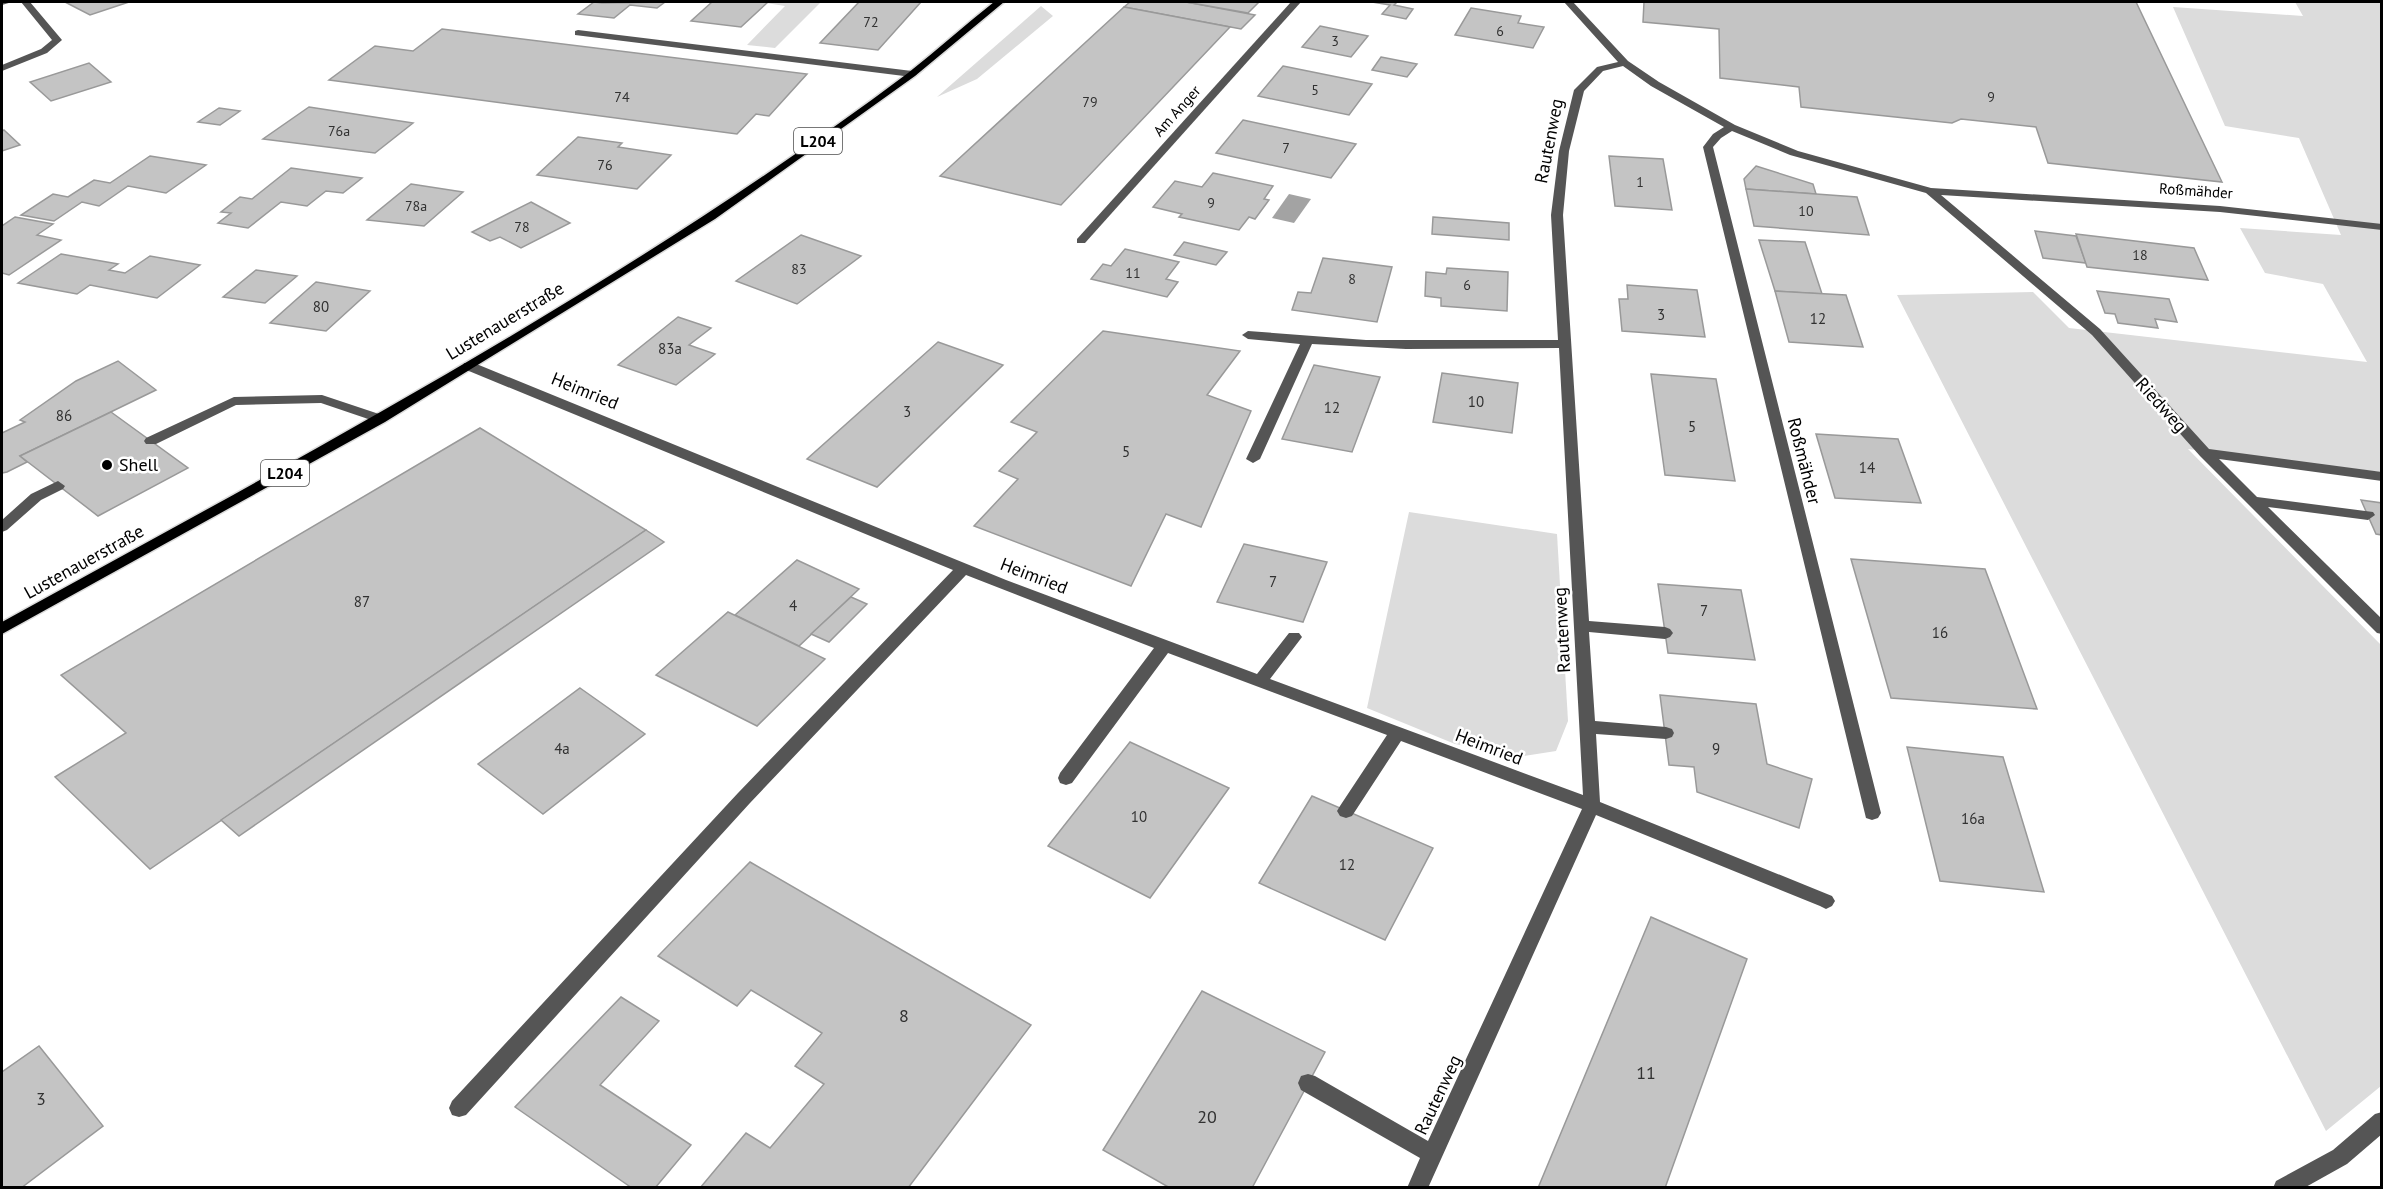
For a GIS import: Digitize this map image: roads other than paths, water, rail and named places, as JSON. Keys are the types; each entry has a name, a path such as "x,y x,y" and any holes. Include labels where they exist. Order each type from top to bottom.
{"main road":[{"name":"Lustenauerstraße","path":"2,629 380,419 711,217 912,74 999,2"}],"street":[{"path":"2,2 7,2"},
{"path":"2,68 44,51 57,39 26,2"},
{"name":"Am Anger","path":"1081,241 1296,2"},
{"name":"Roßmähder","path":"1568,2 1625,63 1655,84 1731,127 1794,153 1930,191 2220,209 2382,227"},
{"path":"578,33 912,74"},
{"name":"Rautenweg","path":"1417,1188 1592,806 1557,215 1564,151 1579,90 1600,69 1625,63"},
{"name":"Roßmähder","path":"1731,127 1717,136 1708,147 1872,813"},
{"name":"Riedweg","path":"1930,191 2096,332 2205,453 2382,629"},
{"path":"1248,335 1307,342 1446,346 1564,344"},
{"path":"1253,459 1307,342"},
{"name":"Heimried","path":"469,366 963,569 1592,806 1826,901"},
{"path":"151,441 234,401 322,399 380,419"},
{"path":"2205,453 2382,477"},
{"path":"2,527 36,497 58,486"},
{"path":"2254,501 2368,515"},
{"path":"459,1108 744,798 963,569"},
{"path":"1582,626 1665,633"},
{"path":"1260,681 1294,637"},
{"path":"1066,778 1165,645"},
{"path":"1587,727 1666,734"},
{"path":"1346,810 1397,733"},
{"path":"1308,1083 1432,1154"},
{"path":"2283,1188 2340,1157 2382,1121"}],"place":[{"name":"Shell","path":"107,465"}]}
